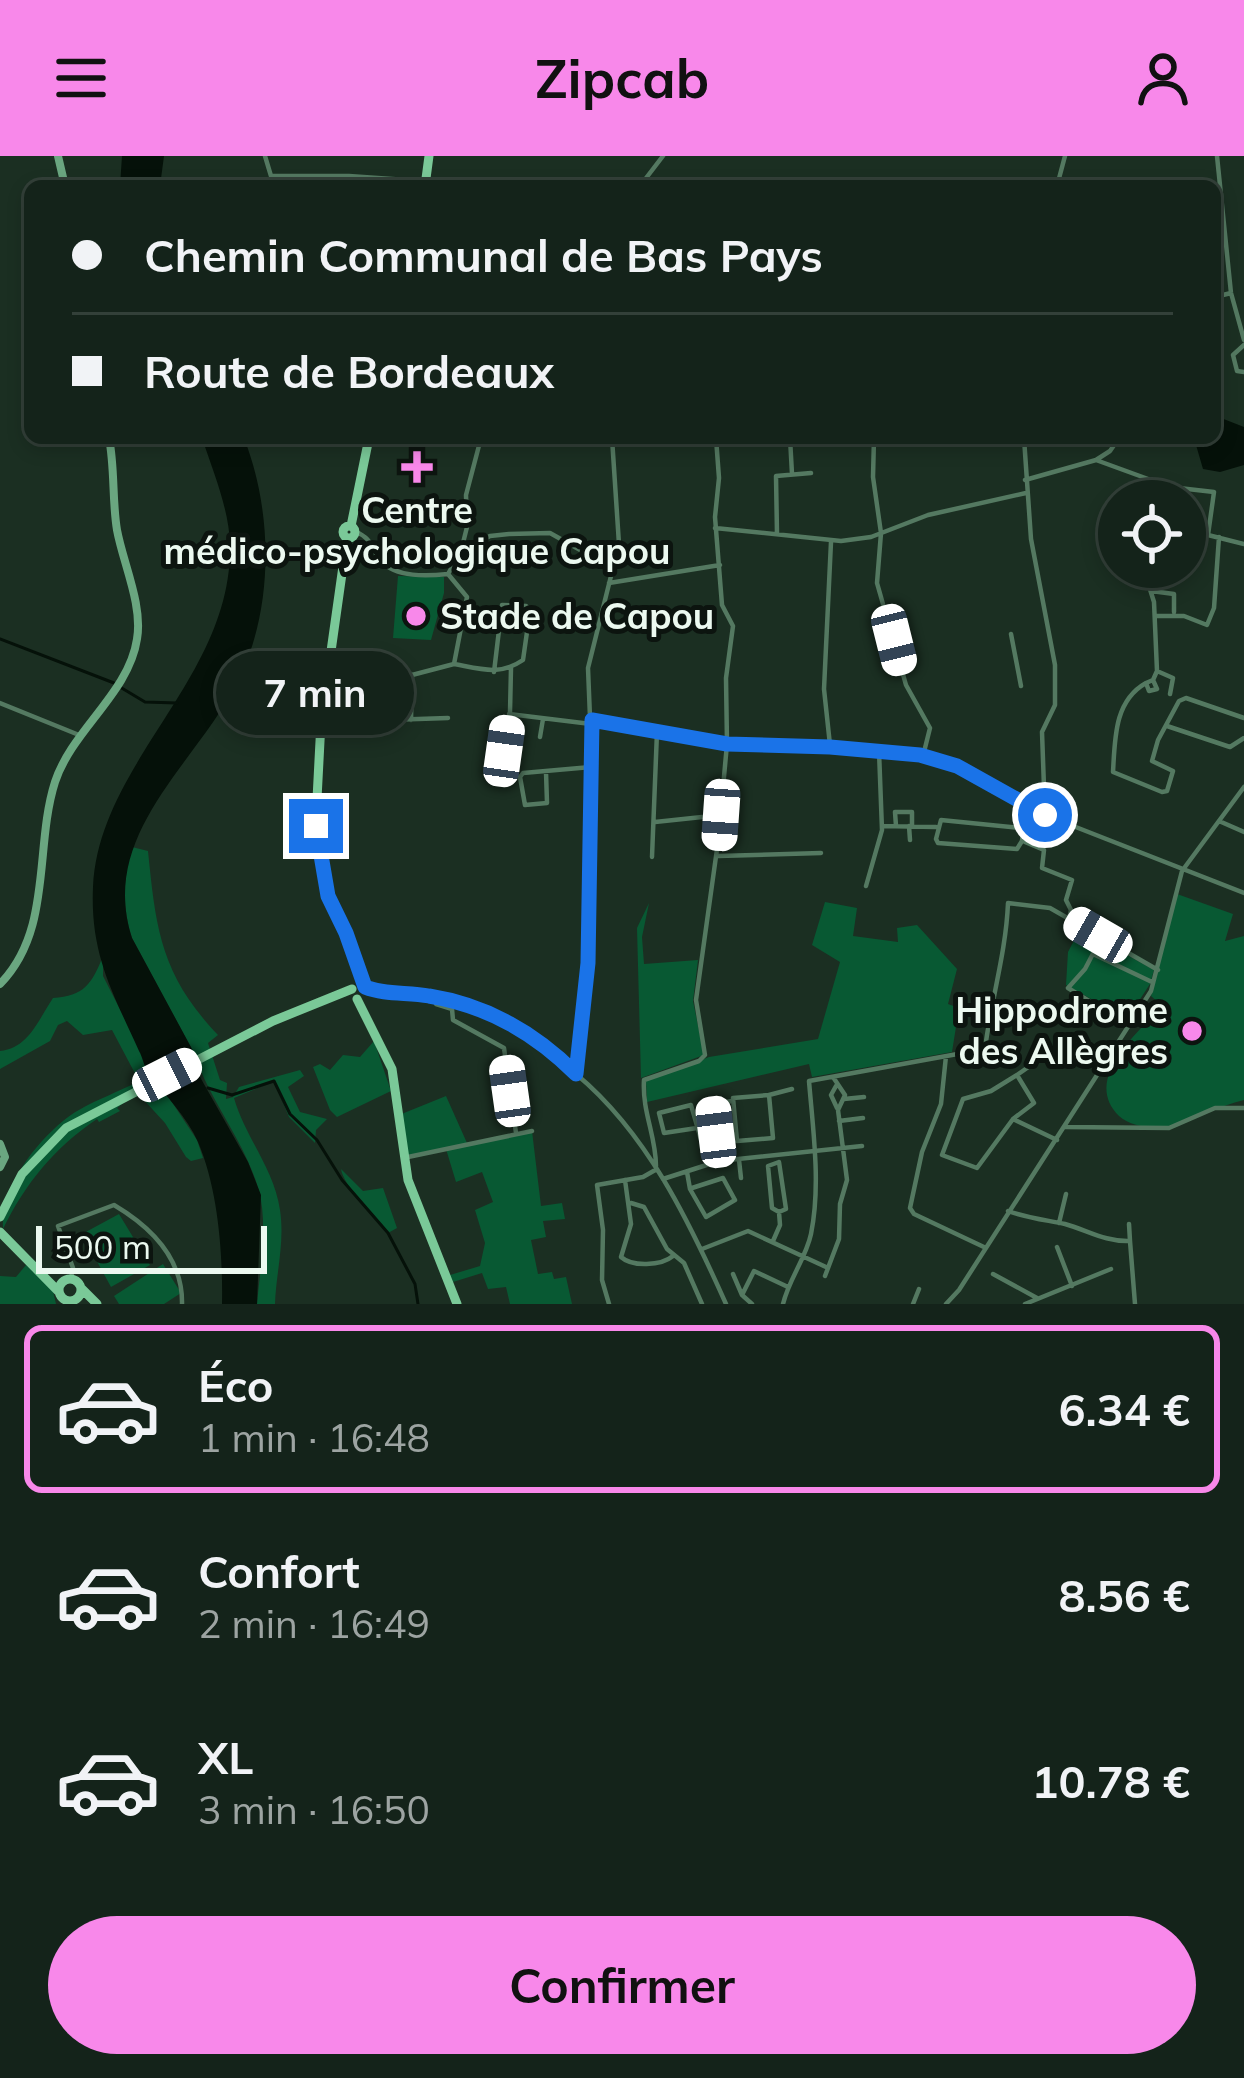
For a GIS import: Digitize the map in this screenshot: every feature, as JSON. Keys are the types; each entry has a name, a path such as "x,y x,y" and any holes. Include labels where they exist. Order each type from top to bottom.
{"main road":[{"path":"0,984 23,952 39,897 44,834 59,770 124,671 138,633 116,525 109,444"},
{"path":"368,444 320,722 316,818 325,884 351,945 364,1012 392,1069 404,1158 419,1214 457,1304"},
{"path":"0,1217 22,1174 52,1139 136,1090 293,1011 339,997 379,992 475,1007 542,1044 576,1074"},
{"path":"0,1144 5,1156 0,1167"},
{"path":"0,1232 43,1277 68,1294 96,1304"}],"street":[{"path":"265,156 271,176 387,180"},
{"path":"645,180 663,156"},
{"path":"1221,195 1231,293 1244,343 1233,355 1238,371 1244,372"},
{"path":"1221,296 1231,293"},
{"path":"448,574 467,527 469,480 479,444"},
{"path":"613,444 620,522 614,568 588,668 592,767 588,963 576,1074 600,1094 656,1168 702,1249 726,1304"},
{"path":"656,1168 644,1111 644,1080 705,1055 696,1000 721,815 726,678 733,626 722,605 716,444"},
{"path":"790,444 793,475"},
{"path":"874,444 881,533 878,588 906,685 930,728 923,756"},
{"path":"1024,444 1026,493 1055,665 1054,705 1042,732 1045,815"},
{"path":"1025,481 1096,460 1115,444"},
{"path":"1096,460 1170,488 1214,492 1208,535 1244,544"},
{"path":"778,534 776,476 811,472"},
{"path":"716,528 831,542 1026,493"},
{"path":"352,532 366,536 382,561 396,572 448,574 467,597 454,664"},
{"path":"461,551 490,536 550,533 614,568"},
{"path":"1155,616 1174,615 1207,625 1214,608 1219,537"},
{"path":"830,747 824,689 831,542"},
{"path":"609,583 720,565"},
{"path":"1149,588 1157,671 1152,686 1130,698 1115,728 1113,772 1166,793 1173,771 1153,762 1158,740 1184,699"},
{"path":"1150,591 1174,594 1174,615"},
{"path":"409,701 380,702 380,691 393,680 396,664 412,675 454,664 494,672 511,668 526,656 530,610 526,606 505,603 501,610 494,672"},
{"path":"1011,634 1021,686"},
{"path":"499,776 511,668"},
{"path":"1157,671 1173,678 1170,694"},
{"path":"411,720 412,675"},
{"path":"1152,686 1244,718"},
{"path":"0,703 79,735"},
{"path":"509,714 727,744 923,756 957,766 1045,815 1244,893"},
{"path":"328,722 448,718"},
{"path":"540,737 543,718"},
{"path":"1166,725 1230,747 1244,738"},
{"path":"652,857 657,732"},
{"path":"866,886 882,826 879,751"},
{"path":"546,772 548,802 525,805 523,773 592,767"},
{"path":"946,1304 1057,1140 1154,982 1182,871 1244,787"},
{"path":"1022,828 944,820 938,827 938,843 1017,849 1022,841 1026,806"},
{"path":"896,826 896,812 912,812 910,840"},
{"path":"655,822 721,815"},
{"path":"1219,821 1244,832"},
{"path":"882,826 938,827"},
{"path":"1022,841 1044,850 1042,868 1072,880 1066,900 1069,918"},
{"path":"716,856 820,853"},
{"path":"783,1304 810,1239 814,1212 809,1081 985,1049 989,1005 1006,948 1008,903 1038,904 1158,970"},
{"path":"1098,944 1068,988 1128,1025"},
{"path":"1093,953 1154,982"},
{"path":"434,997 436,1004 452,1009 455,1022 504,1048 516,1133"},
{"path":"946,1056 941,1104 922,1152 910,1208 986,1248"},
{"path":"1017,1075 1034,1103 1013,1120 974,1170 942,1155 963,1100 991,1091 1027,1067"},
{"path":"833,1077 844,1099"},
{"path":"825,1276 839,1239 847,1180 838,1110 828,1096 836,1086"},
{"path":"719,1161 713,1104 792,1089"},
{"path":"732,1101 736,1141 773,1138 769,1095"},
{"path":"844,1099 864,1097"},
{"path":"838,1110 844,1099"},
{"path":"698,1128 664,1133 659,1113 689,1105 698,1128 708,1165"},
{"path":"1065,1127 1169,1128 1215,1108 1244,1108"},
{"path":"828,1121 863,1118"},
{"path":"1013,1120 1057,1140"},
{"path":"404,1158 532,1131"},
{"path":"662,1179 719,1161 774,1160 862,1146"},
{"path":"739,1159 741,1178"},
{"path":"774,1160 782,1164 786,1209 779,1213"},
{"path":"774,1160 768,1166 772,1208 779,1213"},
{"path":"609,1304 602,1280 597,1185 643,1178 656,1168"},
{"path":"686,1171 692,1188 706,1217 735,1200 723,1178 692,1188"},
{"path":"625,1180 631,1224 620,1251 624,1262 668,1261 673,1256"},
{"path":"1059,1223 1066,1194"},
{"path":"631,1203 644,1207 673,1256 685,1263 702,1304"},
{"path":"68,1294 73,1268 58,1226 114,1205 131,1215 173,1257 181,1279 182,1304"},
{"path":"1008,1211 1116,1241 1130,1240"},
{"path":"773,1241 780,1226 779,1213"},
{"path":"1129,1224 1135,1304"},
{"path":"702,1249 748,1231 826,1267"},
{"path":"1057,1247 1072,1286"},
{"path":"1025,1304 1111,1269"},
{"path":"742,1295 754,1271 788,1286"},
{"path":"733,1274 742,1295 752,1304"},
{"path":"992,1274 1037,1298"},
{"path":"913,1304 919,1289"}],"green space":[{"name":"Stade de Capou","path":"398,576 444,577 431,640 393,638"},
{"path":"132,847 148,851 154,905 173,971 218,1035 208,1043 220,1080 227,1083 226,1099 239,1087 300,1070 304,1076 288,1087 300,1112 327,1119 316,1130 315,1143 289,1117 274,1081 234,1098 272,1180 280,1210 275,1304 257,1304 263,1218 253,1173 132,938 125,892"},
{"name":"Hippodrome des Allègres","path":"1177,894 1233,914 1225,941 1244,936 1244,1100 1173,1125 1144,1126 1119,1116 1106,1087 1128,1042 1162,1006 1151,996"},
{"path":"825,902 857,908 853,936 898,942 897,928 917,925 957,969 948,1004 959,1008 952,1052 812,1077 809,1064 647,1102 646,1081 709,1057 818,1039 840,962 812,945"},
{"path":"649,903 642,937 644,964 698,960 693,1001 704,1055 641,1078 637,928"},
{"path":"1080,929 1154,970 1127,1019 1066,985 1068,952"},
{"path":"103,956 103,976 155,1078 117,1108 120,1111 97,1119 54,1155 31,1182 3,1229 13,1183 41,1142 71,1115 139,1081 112,1030 83,1035 67,1021 58,1025 50,1041 0,1069 0,1051 26,1039 53,998 86,987"},
{"path":"374,1041 391,1091 337,1117 313,1067 320,1064 330,1070 343,1055 360,1057"},
{"path":"162,1087 197,1140 203,1158 191,1161 186,1157 142,1098"},
{"path":"446,1096 467,1143 532,1131 541,1206 562,1203 565,1219 543,1221 546,1237 531,1240 538,1274 566,1277 572,1304 510,1304 506,1287 488,1289 482,1273 453,1282 450,1275 480,1266 485,1243 475,1210 493,1202 482,1172 456,1182 446,1149 404,1158 399,1115"},
{"path":"341,1169 363,1191 383,1188 397,1228 388,1233 354,1193"},
{"path":"119,1214 150,1265 111,1287 82,1234"},
{"path":"163,1264 181,1293 164,1304 119,1304 114,1296"},
{"path":"26,1265 53,1291 56,1304 0,1304 0,1276 16,1277"}],"shaded area":[{"path":"122,156 164,156 161,180 120,180"},
{"path":"1221,418 1244,427 1244,465 1220,472 1203,469 1196,444 1221,444"},
{"path":"204,444 246,444 264,528 259,621 239,679 140,832 128,865 125,900 132,938 192,1049 200,1077 248,1162 261,1195 257,1304 222,1304 218,1222 205,1160 188,1124 147,1071 105,973 93,911 101,842 117,799 190,678 211,636 225,592 230,544 220,490"}],"waterway":[{"path":"0,639 114,683"},
{"path":"120,687 145,702 177,703"},
{"path":"208,1088 232,1095 274,1081 290,1114 317,1140 342,1180 388,1233 415,1284 418,1304"}],"place":[{"name":"Centre médico-psychologique Capou","path":"417,467"},
{"name":"Stade de Capou","path":"416,616"},
{"name":"Hippodrome des Allègres","path":"1192,1031"}],"route":[{"path":"316,826 328,896 365,987 475,1007 542,1044 576,1074 588,963 592,720 727,744 920,755 957,766 1045,815"}]}
